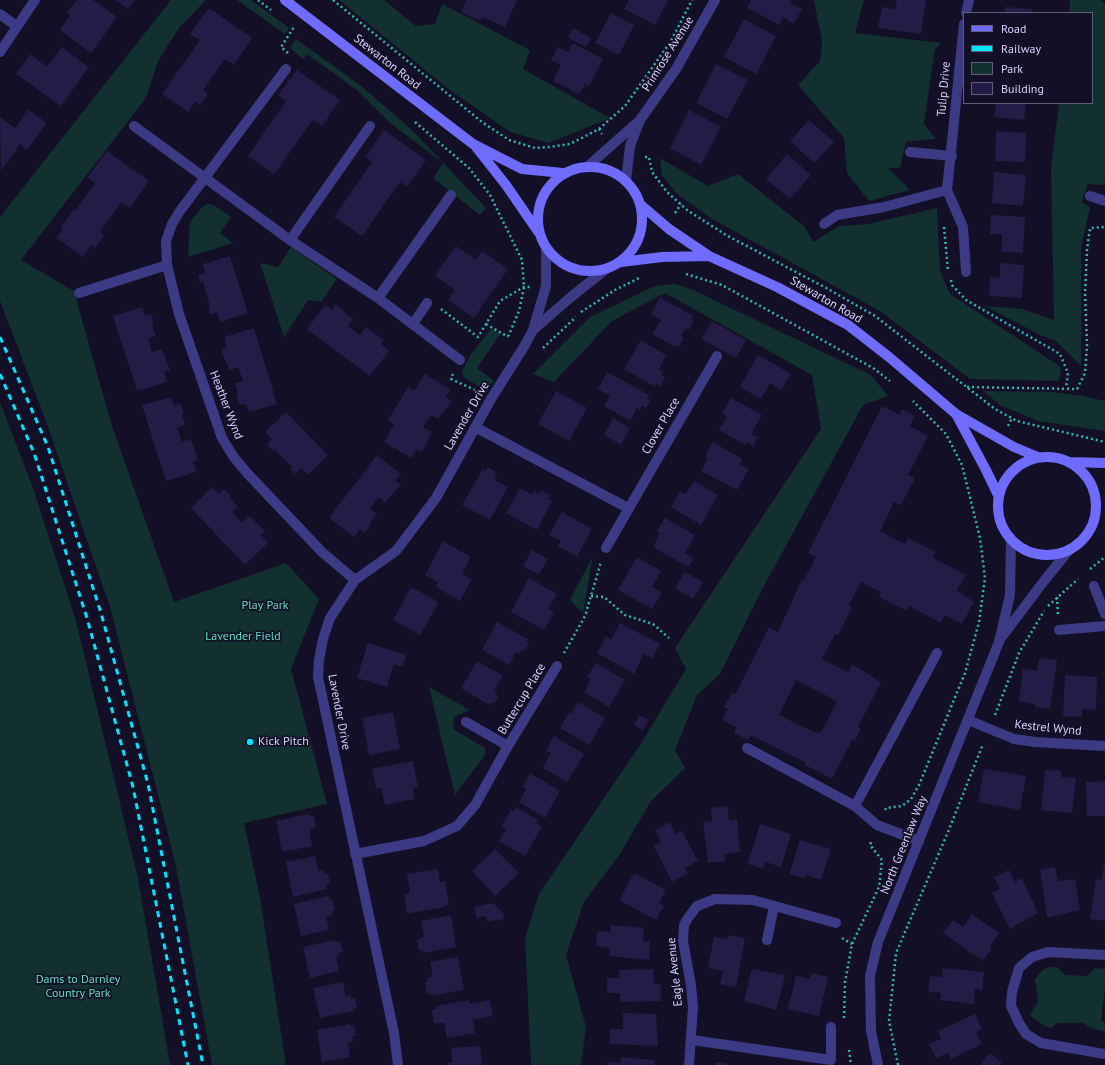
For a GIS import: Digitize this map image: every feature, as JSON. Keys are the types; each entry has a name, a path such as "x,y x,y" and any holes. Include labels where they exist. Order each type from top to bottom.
{"main road":[{"name":"Stewarton Road","path":"285,0 473,144 522,169 563,173"},
{"name":"Stewarton Road","path":"473,144 506,185 539,234 546,249 558,261 573,269 590,272 606,269 621,262 662,256 709,256"},
{"name":"Stewarton Road","path":"539,234 540,200 549,185 563,173 580,167 598,166 609,170 626,181 635,192 641,205 643,218 640,235 632,250 621,262"},
{"name":"Stewarton Road","path":"641,205 669,229 709,256 777,287 848,325 889,357 956,414 1014,447 1038,457"},
{"name":"Stewarton Road","path":"956,414 986,470 998,497"},
{"path":"1038,457 1054,457 1069,462 1080,469 1089,479 1094,491 1096,504 1095,517 1090,531 1081,542 1070,550 1045,556 1032,553 1021,548 1011,540 1002,527 998,512 998,497 1003,483 1012,471 1024,462 1038,457"},
{"path":"1069,462 1105,463"},
{"path":"1095,517 1105,509"}],"street":[{"path":"0,52 16,26 35,0"},
{"name":"Primrose Avenue","path":"587,167 640,120 676,69 715,0"},
{"path":"966,12 969,0"},
{"path":"0,14 16,26"},
{"name":"Tulip Drive","path":"963,35 948,190 963,227 966,272"},
{"name":"Heather Wynd","path":"286,69 204,178 172,224 166,241 167,265 180,314 222,438 246,473 322,552 355,580"},
{"name":"Primrose Avenue","path":"626,181 630,146 640,120"},
{"path":"134,126 290,240 378,298 460,360"},
{"path":"290,240 370,126"},
{"path":"910,152 952,156"},
{"path":"824,224 837,215 884,206 948,190"},
{"path":"378,298 451,195"},
{"path":"1090,196 1105,201"},
{"name":"Lavender Drive","path":"398,1065 394,1033 354,854 318,676 323,639 330,618 355,580 396,551 436,498 491,399 519,355 533,330 546,286 546,249"},
{"path":"79,293 167,265"},
{"name":"Lavender Drive","path":"533,330 606,269"},
{"path":"413,324 427,303"},
{"name":"Clover Place","path":"606,548 717,356"},
{"path":"475,427 628,508"},
{"name":"North Greenlaw Way","path":"878,1065 871,1031 870,976 878,942 999,642 1010,595 1011,540"},
{"name":"North Greenlaw Way","path":"999,642 1044,581 1070,550"},
{"path":"1094,586 1105,614"},
{"path":"1059,630 1105,626"},
{"path":"855,806 937,653"},
{"name":"Buttercup Place","path":"354,854 424,841 457,826 475,805 508,746 557,666"},
{"name":"Kestrel Wynd","path":"968,720 989,730 1014,739 1035,742 1105,746"},
{"name":"Buttercup Place","path":"466,722 508,746"},
{"path":"747,748 855,806 877,825 919,841"},
{"name":"Eagle Avenue","path":"689,1065 692,1040 693,1007 691,985 683,941 684,925 697,906 715,899 753,900 836,923"},
{"path":"767,940 774,906"},
{"path":"1105,955 1048,952 1032,957 1019,968 1012,992 1011,1006 1026,1034 1041,1043 1105,1054"},
{"path":"692,1040 832,1060 831,1027"}],"path":[{"path":"333,0 482,122 509,140 535,148 570,144 599,129 625,106 671,41 692,0"},
{"path":"286,69 294,59 281,47 295,27 300,31"},
{"path":"414,122 469,168 490,195 522,260 524,287 519,312 508,337"},
{"path":"599,129 611,145"},
{"path":"629,155 649,157 652,172 667,192 687,210 726,235 828,289 875,316 996,409 1017,420 1105,442"},
{"path":"949,272 943,214 953,203"},
{"path":"967,386 1077,389 1085,373 1087,345 1085,293 1087,249 1090,228 1105,227"},
{"path":"682,272 722,285 872,368 896,386"},
{"path":"519,355 539,352 581,312 615,290 642,277"},
{"path":"950,279 952,285 966,300 1060,354 1068,373 1066,388"},
{"path":"427,303 432,302 478,337 500,301 524,287"},
{"path":"486,324 508,337 525,344"},
{"path":"460,360 451,379 491,399"},
{"path":"844,1023 845,982 852,944 879,887 882,860 870,845 877,825 886,808 902,806 911,799 919,785 964,673 979,622 985,578 980,538 962,465 946,434 908,396"},
{"path":"557,666 585,616 606,548"},
{"path":"1086,573 1105,557"},
{"path":"898,1065 889,1021 896,953 948,832 1019,653 1047,606 1080,577"},
{"path":"591,596 604,597 625,615 653,624 669,638"},
{"path":"848,1043 851,1065"}],"green space":[{"path":"171,0 206,0 179,28 158,61 146,98 21,260 74,291 111,423 174,602 286,563 319,599 291,669 327,804 244,823 260,898 286,1065 212,1065 175,861 110,607 47,424 0,301 0,217"},
{"path":"237,0 251,0 289,28 285,34"},
{"path":"339,0 384,0 416,26 435,24 442,4 530,50 523,69 610,118 549,143 510,132 450,90"},
{"path":"814,0 864,0 855,33 941,43 935,49 924,124 936,139 906,142 900,168 888,168 910,190 869,201 847,173 844,138 798,85 820,61 822,42"},
{"path":"1070,0 1100,0 1105,3 1105,183 1102,185 1088,184 1082,202 1090,207 1081,248 1081,366 1056,341 1040,335 985,306 1022,309 1054,320 1051,169 1059,104 1093,104 1093,12 1069,12"},
{"path":"296,39 360,85 413,131 486,208 480,215 433,178 443,163 389,122 358,91 307,54 303,59 290,48"},
{"path":"660,158 708,186 738,174 805,227 813,242 839,226 868,224 937,208 940,271 950,294 1061,367 1059,381 970,379 880,311 714,220 677,194 662,175"},
{"path":"208,204 214,205 231,217 220,233 233,243 188,257 190,222 202,207"},
{"path":"291,247 337,279 321,302 308,300 284,337 260,263 278,267"},
{"path":"675,284 691,289 871,375 888,396 863,405 759,595 720,674 697,695 675,750 685,768 651,801 620,854 584,902 566,955 586,1027 581,1065 531,1065 525,938 539,894 642,742 686,669 675,648 821,429 812,375 665,293 612,321 554,382 533,374 590,317 655,286"},
{"path":"492,328 500,334 477,368 494,381 487,392 464,377 462,371 471,354"},
{"path":"983,391 1051,392 1083,396 1105,401 1105,431 1038,421 1000,405"},
{"name":"Dams to Darnley Country Park","path":"0,402 33,488 76,621 138,878 170,1065 0,1065"},
{"path":"593,556 583,613 570,600"},
{"path":"429,687 470,710 454,717 453,729 485,748 485,755 455,795"},
{"path":"1049,967 1057,967 1065,975 1087,976 1095,968 1105,969 1105,989 1101,1020 1105,1023 1105,1031 1093,1029 1083,1023 1057,1023 1051,1028 1044,1026 1030,1015 1038,1002 1035,979 1043,970"}],"building":[{"path":"77,0 93,0 117,17 91,53 60,30 70,15 67,13"},
{"path":"115,0 135,0 128,9"},
{"path":"466,0 517,0 505,27 482,17 481,21 461,12"},
{"path":"629,0 668,0 655,25 624,9"},
{"path":"751,0 792,0 790,3 802,9 794,24 783,17 779,25 747,8"},
{"path":"897,0 926,0 921,34 878,28 882,7 895,9"},
{"path":"1005,7 1032,9 1032,12 1004,12"},
{"path":"209,8 252,38 234,65 225,59 203,90 208,94 200,105 195,102 188,112 162,94 200,40 190,34"},
{"path":"611,13 634,25 619,55 595,43"},
{"path":"744,19 776,36 756,74 724,57"},
{"path":"573,28 591,38 586,47 568,38"},
{"path":"573,43 603,59 589,86 585,84 579,94 553,81 561,65 551,60 558,47 568,52"},
{"path":"62,47 89,67 61,106 16,74 30,54 47,67"},
{"path":"716,64 748,80 727,119 696,103"},
{"path":"297,70 340,100 322,126 313,120 274,174 248,156 286,101 278,95"},
{"path":"996,104 1026,104 1024,120 994,117"},
{"path":"28,109 47,123 27,150 20,144 1,171 0,117 15,128"},
{"path":"689,110 721,127 701,165 670,148"},
{"path":"809,120 834,142 814,163 790,141"},
{"path":"384,130 426,160 407,187 400,182 362,236 334,217 372,162 365,157"},
{"path":"996,131 1026,133 1025,162 995,161"},
{"path":"107,151 149,181 130,208 121,202 100,232 104,235 95,248 91,245 83,257 56,238 62,230 60,228 74,209 76,210 95,183 87,178"},
{"path":"787,154 811,175 790,199 766,179"},
{"path":"994,172 1026,175 1023,206 992,203"},
{"path":"991,215 1025,217 1023,253 1002,252 1002,234 990,234"},
{"path":"456,246 476,260 482,251 508,269 474,318 448,300 455,290 435,276"},
{"path":"230,256 248,313 220,322 217,312 210,315 208,308 210,307 203,282 200,283 198,275 205,273 203,264"},
{"path":"1000,263 1024,265 1022,298 989,296 990,277 1000,278"},
{"path":"660,297 693,316 691,319 694,320 689,330 686,328 681,336 684,338 679,347 676,345 675,347 652,334 661,320 651,314"},
{"path":"336,304 353,320 348,326 360,335 366,327 384,340 381,344 389,351 370,376 307,329 325,305 332,310"},
{"path":"142,307 145,316 151,314 154,324 152,324 156,336 148,338 152,352 162,349 170,370 164,372 167,382 137,391 113,316"},
{"path":"712,321 746,340 736,358 701,339"},
{"path":"254,328 277,404 249,412 246,404 239,405 236,395 238,395 235,383 243,381 238,367 229,370 221,349 227,347 224,337"},
{"path":"641,340 666,355 659,369 663,371 661,375 665,377 660,386 656,384 654,386 624,369"},
{"path":"758,355 791,374 781,390 770,383 761,399 740,387"},
{"path":"607,372 649,395 647,398 651,400 646,408 642,406 640,410 637,408 630,421 604,406 610,396 598,389"},
{"path":"425,374 450,389 446,397 452,401 438,419 431,415 423,427 432,432 422,452 417,449 411,458 384,442 394,425 388,420 408,387 414,391"},
{"path":"556,391 587,408 569,441 538,424"},
{"path":"171,397 174,406 180,403 184,413 182,414 185,425 177,428 182,442 191,439 198,460 193,462 196,472 166,481 142,405"},
{"path":"731,398 762,415 751,434 758,437 753,446 746,442 745,445 719,430 727,416 722,413"},
{"path":"882,406 900,415 902,409 915,416 910,426 928,436 908,475 915,478 901,505 894,502 880,531 905,544 908,538 936,552 933,558 966,575 957,590 974,602 962,624 945,615 941,623 909,606 907,611 879,597 881,592 861,582 849,605 852,607 838,635 835,634 822,659 848,672 852,664 881,682 858,727 861,728 855,741 852,740 832,779 805,765 806,763 751,735 748,740 734,733 736,727 722,720 728,709 724,707 732,693 736,693 769,627 778,632 802,579 804,580 816,557 808,553","holes":["796,680 837,701 822,731 816,733 779,715"]},
{"path":"286,412 328,455 308,475 301,468 295,474 290,469 292,467 274,449 272,450 267,445 272,439 265,432"},
{"path":"613,418 630,428 621,445 604,435"},
{"path":"713,442 742,459 740,464 749,469 737,490 701,471 708,458 705,456"},
{"path":"377,455 401,474 395,481 401,485 385,502 379,497 370,508 377,514 369,524 371,525 365,533 360,529 354,537 329,518"},
{"path":"488,467 496,472 494,476 497,477 495,480 508,487 490,520 462,505 483,469 486,471"},
{"path":"694,481 718,495 701,525 671,507 680,491 686,494"},
{"path":"212,487 219,494 224,489 231,496 230,498 238,507 232,512 242,523 249,516 265,531 261,535 268,543 245,565 191,508"},
{"path":"520,488 532,495 533,491 538,494 541,490 550,495 548,499 552,501 537,530 506,513"},
{"path":"562,512 592,529 577,557 558,546 561,541 549,535"},
{"path":"665,518 695,535 685,553 694,558 688,567 653,547 660,533 657,531"},
{"path":"443,541 471,557 462,574 472,579 460,601 436,587 438,582 425,575"},
{"path":"532,550 548,559 539,575 523,566"},
{"path":"637,557 661,571 652,587 662,592 652,609 618,590"},
{"path":"685,572 703,582 693,599 675,588"},
{"path":"529,578 557,594 548,609 554,613 544,630 511,612"},
{"path":"411,587 439,602 420,635 393,620"},
{"path":"497,622 528,639 526,642 529,643 525,651 522,650 520,653 516,652 509,665 482,650"},
{"path":"620,623 660,644 652,658 644,654 634,674 597,653 606,636 611,639"},
{"path":"368,643 406,655 403,667 394,664 387,687 357,678"},
{"path":"1039,658 1057,660 1050,709 1035,707 1035,704 1019,701 1023,669 1037,671"},
{"path":"477,661 503,676 494,690 497,692 495,695 498,697 494,704 491,702 489,705 461,688"},
{"path":"596,663 625,680 609,707 584,692 591,679 587,677"},
{"path":"1065,675 1097,677 1096,710 1082,709 1082,717 1063,716"},
{"path":"578,702 605,718 589,745 560,728 569,712 571,714"},
{"path":"393,712 400,749 369,755 362,718"},
{"path":"639,715 649,720 643,730 634,725"},
{"path":"554,736 584,754 567,782 543,768 551,753 546,751"},
{"path":"413,761 418,787 413,788 414,799 385,805 381,788 376,789 372,769"},
{"path":"984,769 1026,776 1020,810 978,802"},
{"path":"1045,770 1061,771 1061,777 1076,778 1072,813 1041,810"},
{"path":"530,773 560,791 545,818 519,802 526,789 523,787"},
{"path":"1105,781 1105,816 1087,816 1086,782"},
{"path":"727,806 729,820 737,819 740,852 724,854 725,861 708,863 703,822 712,821 711,808"},
{"path":"516,807 538,820 536,823 542,827 525,856 499,841 506,829 502,826 511,809 514,811"},
{"path":"309,814 310,817 314,816 316,826 309,830 312,846 282,852 276,821"},
{"path":"670,822 676,834 682,831 698,861 685,868 688,873 672,882 654,846 661,842 655,830"},
{"path":"760,824 791,834 781,867 766,862 763,869 748,864"},
{"path":"800,840 831,849 821,880 806,875 805,878 789,874"},
{"path":"495,849 519,873 495,896 472,871"},
{"path":"315,856 318,871 323,870 324,874 328,874 330,883 326,884 327,889 293,897 286,862"},
{"path":"1104,863 1105,921 1090,919 1096,879 1102,880"},
{"path":"1055,867 1058,881 1075,879 1080,910 1047,918 1040,870"},
{"path":"438,869 440,882 445,881 449,905 407,914 404,894 410,893 407,874"},
{"path":"1009,870 1015,882 1022,878 1038,913 1010,929 992,893 1000,889 994,877"},
{"path":"634,873 666,890 659,903 664,906 656,920 619,900"},
{"path":"328,896 329,900 332,899 335,911 331,911 332,915 326,916 329,930 301,936 294,904"},
{"path":"493,903 503,913 504,919 487,922 486,916 477,918 474,907"},
{"path":"972,914 999,933 990,947 992,948 983,961 943,933 953,920 963,927"},
{"path":"451,915 456,947 423,953 423,950 419,951 417,940 424,937 421,921"},
{"path":"611,925 644,928 643,941 650,942 649,960 609,956 610,948 596,946 597,931 611,932"},
{"path":"729,935 745,938 736,987 720,984 723,971 708,968 714,937 728,939"},
{"path":"335,940 336,942 340,941 343,952 338,953 339,956 336,957 339,971 310,978 303,947"},
{"path":"458,957 464,990 431,996 430,993 427,994 425,982 428,981 427,978 433,977 430,962"},
{"path":"943,968 984,972 982,990 975,989 974,1004 940,1000 941,993 928,992 930,976 942,977"},
{"path":"653,969 654,984 661,984 661,1001 620,1002 620,993 607,993 607,978 619,978 619,970"},
{"path":"752,969 785,975 776,1010 744,1001"},
{"path":"812,973 828,977 819,1016 788,1009 796,976 810,979"},
{"path":"343,982 346,997 350,995 351,999 355,998 357,1008 353,1009 354,1011 320,1018 313,988"},
{"path":"469,1000 470,1004 490,1000 493,1016 473,1020 475,1033 447,1038 444,1023 434,1023 432,1010 437,1009 436,1006"},
{"path":"623,1013 656,1014 658,1046 609,1044 610,1029 623,1029"},
{"path":"975,1014 982,1029 976,1032 982,1044 951,1059 948,1053 936,1058 929,1044 941,1039 938,1031"},
{"path":"350,1024 351,1027 354,1026 356,1036 352,1036 353,1042 348,1043 350,1057 322,1062 317,1030"},
{"path":"480,1046 482,1065 448,1065 448,1063 452,1063 451,1048"},
{"path":"990,1053 1002,1063 1000,1065 980,1065"},
{"path":"621,1057 655,1060 655,1065 607,1065 608,1062 620,1063"},
{"path":"716,1062 728,1064 728,1065 715,1065"}],"railway":[{"path":"0,337 48,447 101,613 148,784 203,1065"},
{"path":"0,374 34,453 87,618 133,787 188,1065"}],"place":[{"name":"Kick Pitch","path":"250,742"}],"park label":[{"name":"Play Park","path":"265,606"},
{"name":"Lavender Field","path":"243,637"}]}
